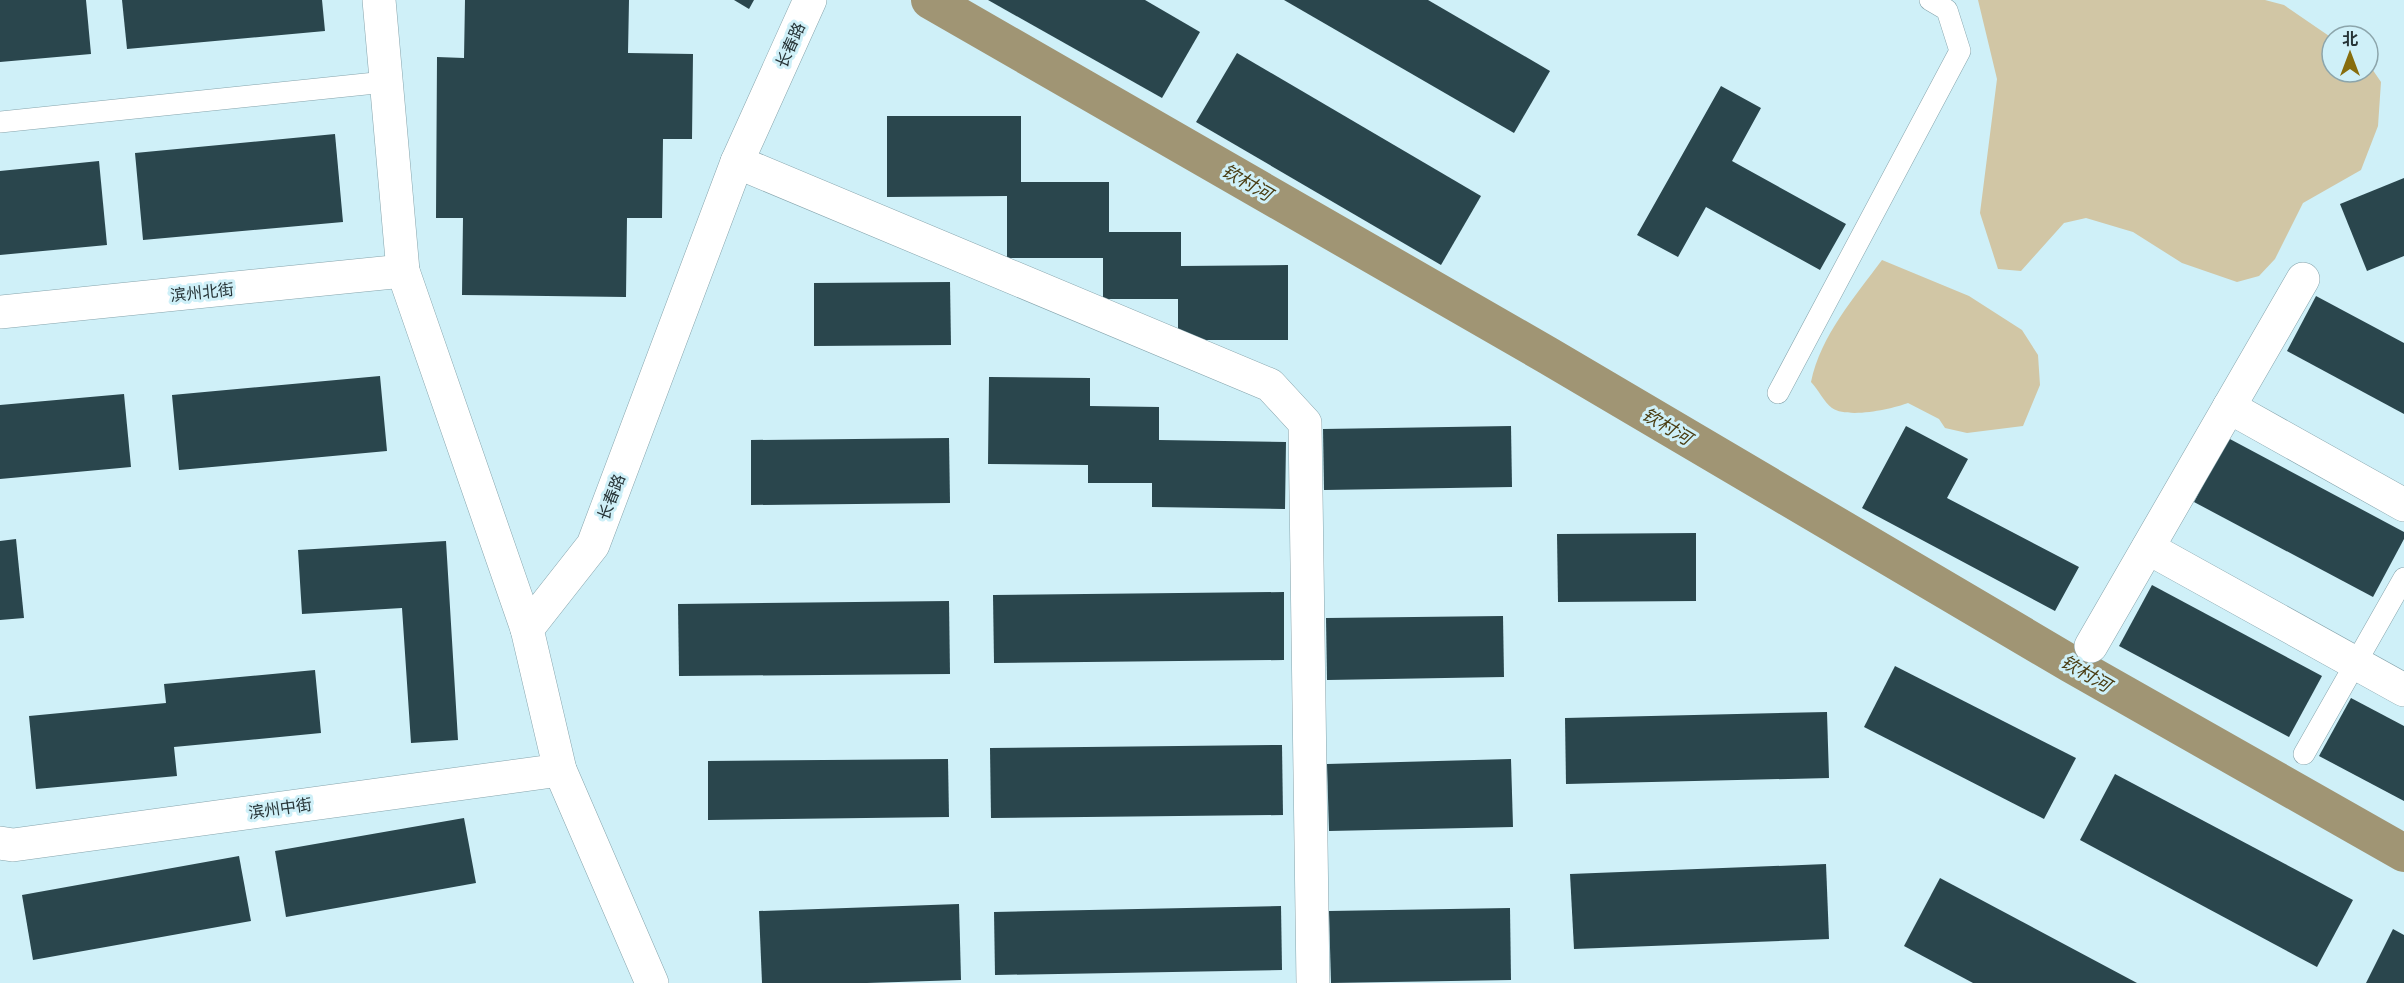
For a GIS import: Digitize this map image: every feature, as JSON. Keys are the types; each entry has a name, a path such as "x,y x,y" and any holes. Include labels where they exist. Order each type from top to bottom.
{"street":[{"path":"379,0 403,271 527,628 560,770 652,983"},
{"name":"长春路","path":"527,628 593,545 737,162 810,0"},
{"path":"737,162 1270,385 1305,423 1313,983"},
{"name":"滨州北街","path":"0,312 403,271"},
{"path":"2091,646 2303,279"},
{"path":"2229,406 2404,505"},
{"path":"2148,548 2404,690"},
{"name":"滨州中街","path":"4,851 560,770"}],"lane":[{"path":"1778,393 1960,51 1947,10 1930,0"},
{"path":"0,122 385,82"},
{"path":"2304,754 2404,578"}],"shaded area":[{"path":"1978,0 2265,0 2284,5 2320,30 2320,84 2380,84 2381,82 2378,126 2361,170 2303,203 2275,259 2259,276 2237,282 2182,263 2133,232 2086,218 2064,223 2021,271 1998,269 1980,213 1997,79"},
{"path":"1882,260 1969,296 2022,330 2038,355 2040,385 2023,426 1967,433 1945,428 1939,419 1908,403 1881,410 1848,413 1832,408 1826,402 1811,382 1822,348 1850,303"}],"building":[{"path":"0,0 86,0 91,54 0,62"},
{"path":"122,0 322,0 325,31 127,49"},
{"path":"465,0 629,0 628,53 693,54 692,139 663,139 662,218 627,218 626,297 462,295 463,218 436,218 437,57 464,58"},
{"path":"734,0 754,0 749,9"},
{"path":"988,0 1145,0 1200,32 1162,98"},
{"path":"1284,0 1428,0 1550,71 1514,133"},
{"path":"1237,53 1481,196 1441,265 1196,122"},
{"path":"1721,86 1761,108 1732,161 1846,224 1820,270 1706,207 1678,257 1637,235"},
{"path":"887,116 1021,116 1021,182 1109,182 1109,232 1181,232 1181,266 1288,265 1288,340 1178,340 1178,299 1103,299 1103,258 1007,258 1007,196 887,197"},
{"path":"335,134 343,222 143,240 135,153"},
{"path":"99,161 107,245 0,255 0,171"},
{"path":"2404,178 2404,256 2367,271 2340,204"},
{"path":"950,282 951,345 814,346 814,283"},
{"path":"2316,296 2404,343 2404,414 2287,351"},
{"path":"380,376 387,451 179,470 172,395"},
{"path":"989,377 1090,378 1090,406 1159,407 1159,440 1286,442 1285,509 1152,507 1152,483 1088,483 1088,465 988,464"},
{"path":"124,394 131,467 0,479 0,405"},
{"path":"1511,426 1512,487 1324,490 1323,429"},
{"path":"1906,426 1968,459 1947,498 2079,567 2055,611 1862,508"},
{"path":"949,438 950,503 751,505 751,440"},
{"path":"2228,438 2404,532 2404,539 2373,597 2194,502"},
{"path":"1696,533 1696,601 1558,602 1557,534"},
{"path":"16,539 24,618 0,620 0,541"},
{"path":"446,541 458,740 411,743 402,608 302,614 298,550"},
{"path":"2152,585 2322,676 2289,737 2119,646"},
{"path":"1284,592 1284,660 994,663 993,595"},
{"path":"949,601 950,674 679,676 678,604"},
{"path":"1503,616 1504,677 1327,680 1326,618"},
{"path":"1895,666 2076,758 2044,819 1864,727"},
{"path":"315,670 321,733 174,747 177,776 36,789 29,716 166,703 164,684"},
{"path":"2351,698 2404,726 2404,801 2319,756"},
{"path":"1827,712 1829,778 1566,784 1565,718"},
{"path":"1282,745 1283,815 991,818 990,748"},
{"path":"948,759 949,817 708,820 708,761"},
{"path":"1511,759 1513,827 1329,831 1327,764"},
{"path":"2115,774 2353,900 2317,967 2080,840"},
{"path":"464,818 476,883 286,917 275,851"},
{"path":"239,856 251,921 33,960 22,895"},
{"path":"1826,864 1829,939 1574,949 1570,874"},
{"path":"1940,878 2137,983 1973,983 1904,946"},
{"path":"959,904 961,980 762,983 759,911"},
{"path":"1281,906 1282,970 995,975 994,912"},
{"path":"1510,908 1511,980 1331,983 1329,911"},
{"path":"2393,929 2404,935 2404,983 2366,983"}],"waterway":[{"name":"钦村河","path":"930,0 1547,355 2071,664 2404,853"}]}
